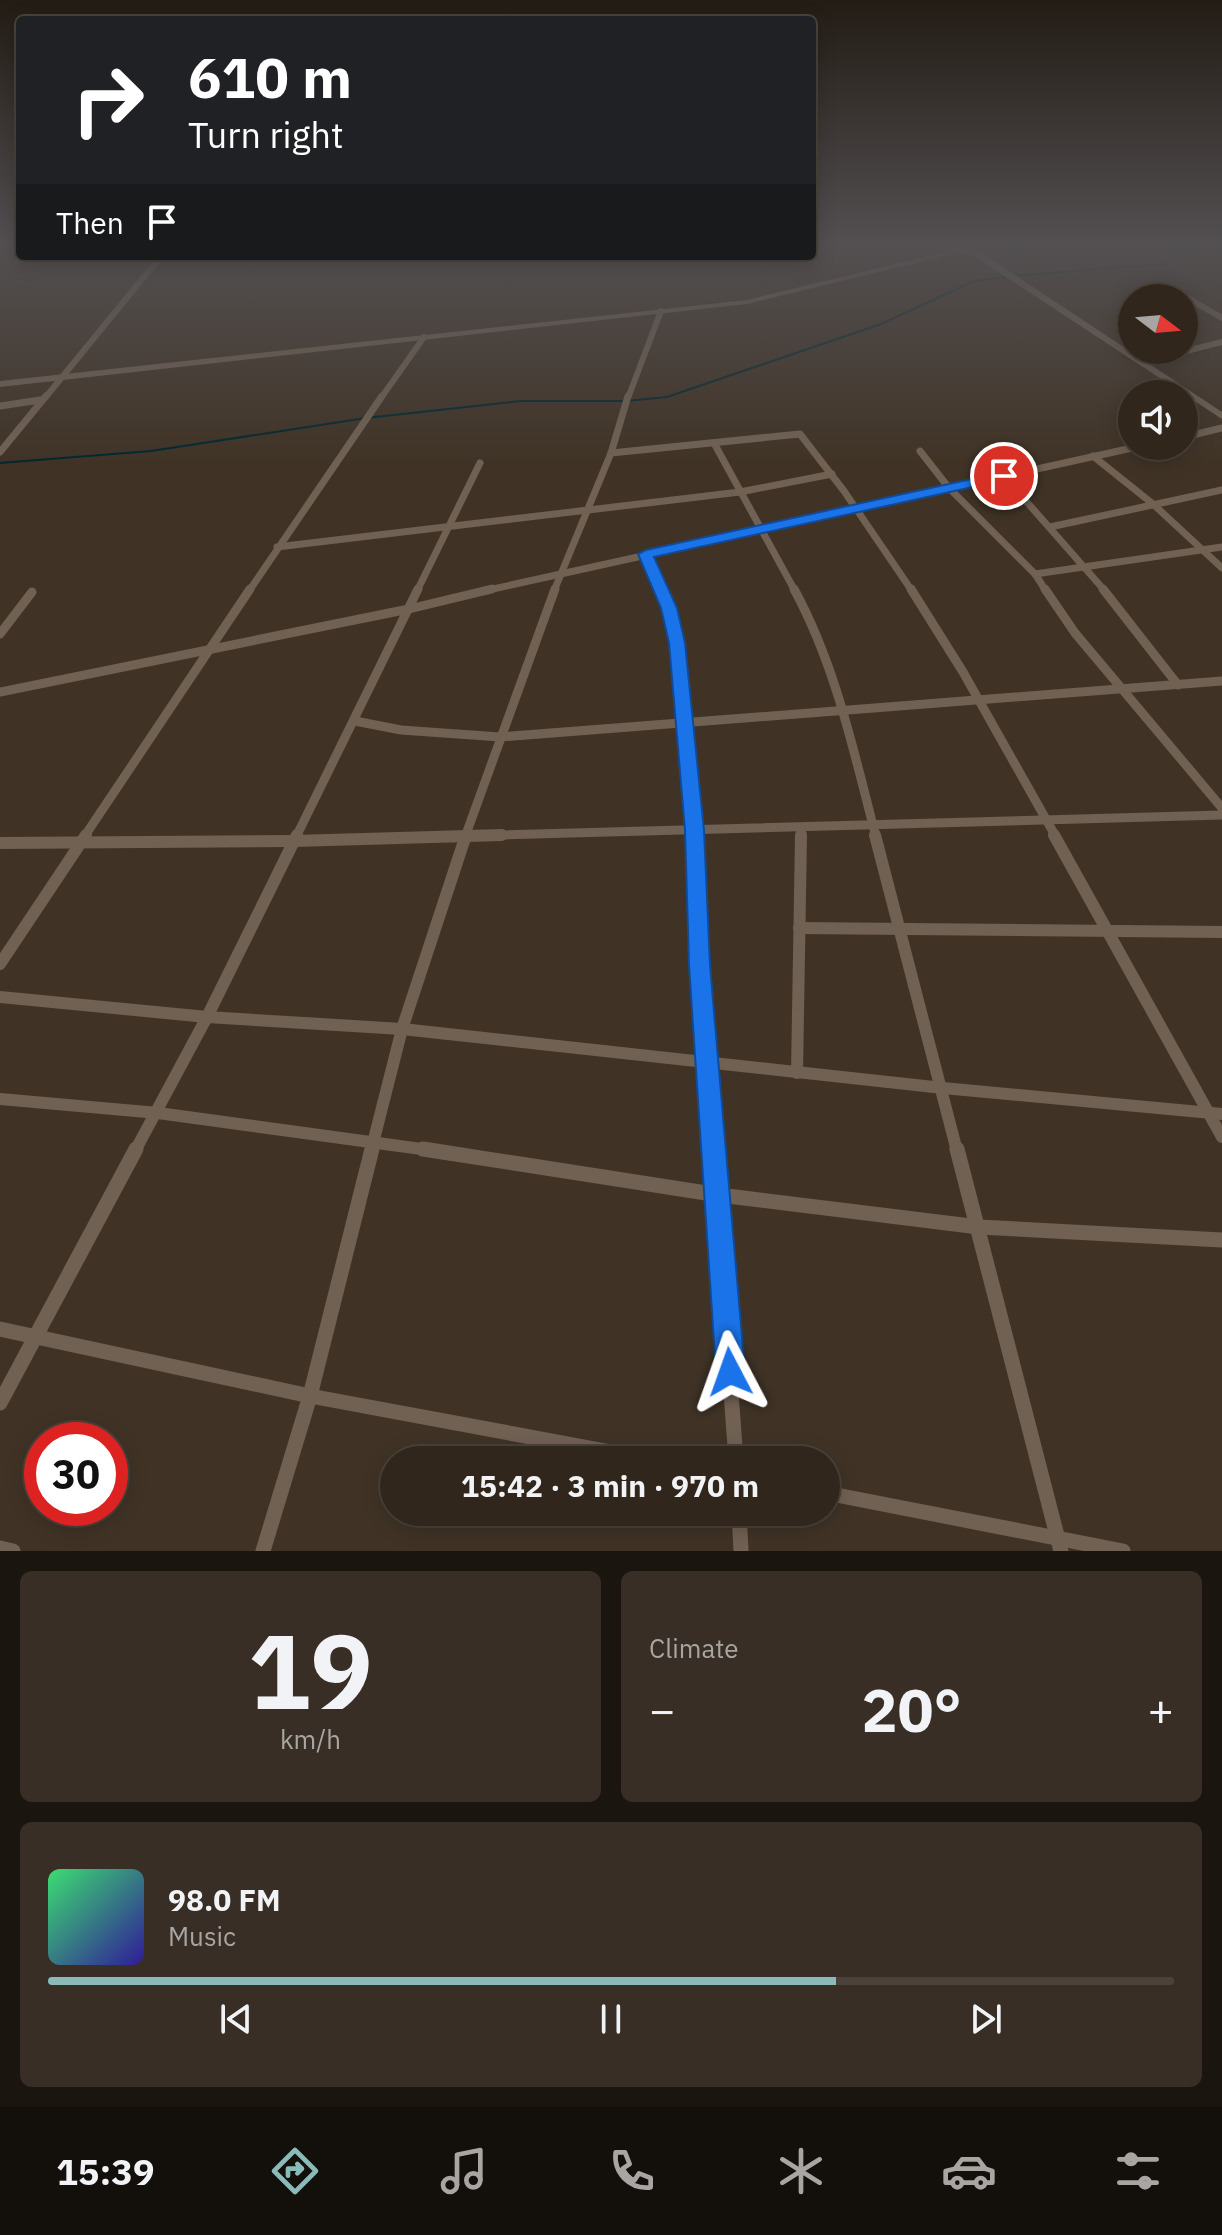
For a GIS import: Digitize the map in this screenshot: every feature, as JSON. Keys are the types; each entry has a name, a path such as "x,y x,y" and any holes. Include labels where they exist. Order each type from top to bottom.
{"street":[{"path":"0,452 95,332 111,317"},
{"path":"0,384 603,317"},
{"path":"263,1551 310,1396 402,1029 500,737 561,572 611,453 636,370 658,317"},
{"path":"1073,317 1118,346"},
{"path":"0,964 209,647 424,337"},
{"path":"1198,348 1222,342"},
{"path":"1146,364 1222,416"},
{"path":"0,406 40,400"},
{"path":"1198,434 1222,428"},
{"path":"611,453 798,433 857,508 917,597 1048,822 1108,933 1215,1113 1222,1137"},
{"path":"714,443 821,646 843,710 1059,1546"},
{"path":"920,451 949,488 1035,574 1075,633 1222,808"},
{"path":"0,692 209,647 409,609 561,572 1118,451"},
{"path":"1093,456 1153,504 1222,568"},
{"path":"0,1403 158,1113 355,721 480,463"},
{"path":"277,547 740,492 832,474"},
{"path":"1004,476 1086,567 1178,685"},
{"path":"1050,527 1222,490"},
{"path":"1035,574 1222,547"},
{"path":"646,554 669,608 677,643 694,830 700,965 735,1446"},
{"path":"0,634 32,592"},
{"path":"355,721 401,730 500,737 1222,681"},
{"path":"0,843 294,841 1222,815"},
{"path":"797,1073 801,828"},
{"path":"799,928 1222,932"},
{"path":"0,997 207,1017 402,1029 797,1073 1215,1113"},
{"path":"0,1099 158,1113 375,1142 719,1195 979,1227 1222,1240"},
{"path":"0,1329 310,1396 579,1446"},
{"path":"840,1496 1059,1546 1123,1551"},
{"path":"740,1526 741,1551"},
{"path":"0,1548 13,1551"}],"waterway":[{"path":"0,463 151,451 366,418 521,401 626,401 667,397 895,317"}],"route":[{"path":"730,1372 700,965 694,830 677,643 669,608 646,554 1004,476"}]}
